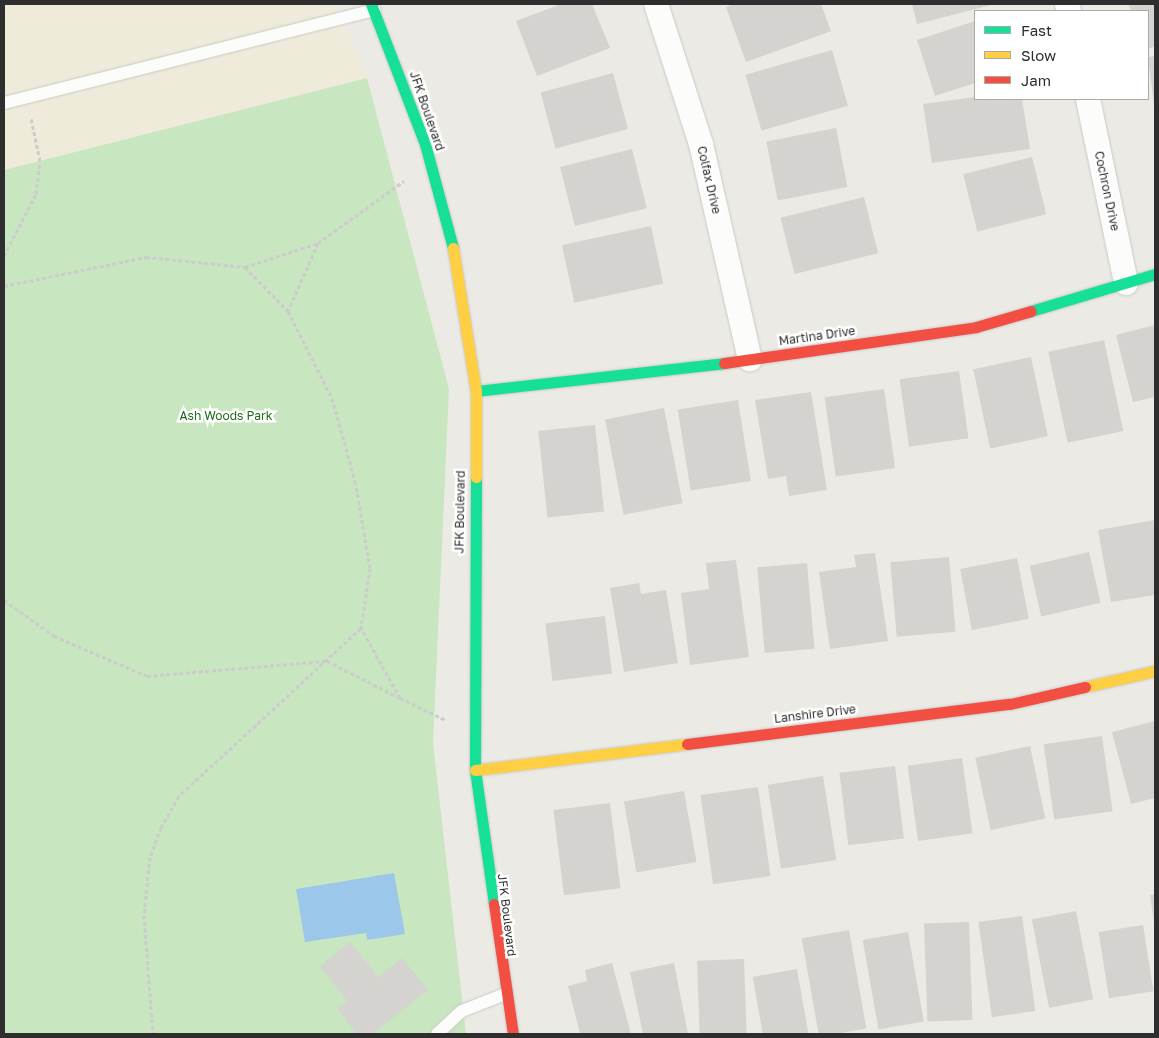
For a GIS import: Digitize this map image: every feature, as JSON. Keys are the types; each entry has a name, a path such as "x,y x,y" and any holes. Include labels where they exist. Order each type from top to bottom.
{"street":[{"name":"Colfax Drive","path":"656,4 701,144 750,360"},
{"name":"JFK Boulevard","path":"372,7 433,172 451,237 476,391 476,770 505,994 513,1034"},
{"name":"Cochron Drive","path":"1088,100 1126,283"},
{"name":"Martina Drive","path":"476,391 750,360 976,327 1155,274"},
{"name":"Lanshire Drive","path":"476,770 1010,704 1155,671"}],"lane":[{"path":"4,103 372,7"},
{"path":"437,1034 462,1011 505,994"}],"path":[{"path":"4,256 36,194 40,161 26,98"},
{"path":"4,286 146,257 245,267 318,243 395,183 433,172"},
{"path":"288,311 318,243"},
{"path":"153,1034 144,915 150,857 161,827 179,796 361,628 370,568 355,481 332,398 288,311 245,267"},
{"path":"4,600 54,636 147,676 327,661 400,698 434,718 475,725"},
{"path":"361,628 400,698"}],"shaded area":[{"path":"4,4 336,4 367,78 4,170"}],"green space":[{"name":"Ash Woods Park","path":"367,78 449,389 433,743 466,1034 4,1034 4,170"}],"water":[{"path":"394,873 405,934 367,940 366,933 305,942 296,889"}],"building":[{"path":"561,4 592,4 610,48 537,76 516,21"},
{"path":"734,4 821,4 831,31 746,62 726,7"},
{"path":"912,4 995,4 917,24"},
{"path":"1128,4 1155,4 1155,46 1149,49 1149,10 1131,10"},
{"path":"974,21 974,83 935,96 917,40"},
{"path":"832,50 848,106 761,131 745,75"},
{"path":"1155,56 1155,105 1149,65 1149,57"},
{"path":"613,73 628,129 556,148 541,92"},
{"path":"974,97 974,100 1022,100 1030,149 932,163 923,104"},
{"path":"836,128 847,187 778,200 766,142"},
{"path":"632,149 647,208 575,226 560,167"},
{"path":"1032,157 1046,214 977,231 963,174"},
{"path":"864,197 878,253 795,274 781,218"},
{"path":"651,226 663,284 574,303 562,245"},
{"path":"1155,325 1155,397 1133,402 1116,335"},
{"path":"1104,340 1123,431 1068,443 1048,352"},
{"path":"1031,357 1048,436 990,448 973,369"},
{"path":"959,371 968,438 909,447 900,379"},
{"path":"884,389 895,468 836,477 825,397"},
{"path":"811,392 827,490 789,496 786,476 768,479 755,400"},
{"path":"738,400 751,481 691,491 678,410"},
{"path":"664,408 683,503 624,515 605,419"},
{"path":"595,425 604,512 547,517 538,431"},
{"path":"1155,520 1155,595 1111,602 1098,530"},
{"path":"1089,552 1101,603 1041,616 1030,566"},
{"path":"875,553 888,641 830,649 819,572 856,567 854,555"},
{"path":"949,557 956,632 897,637 890,562"},
{"path":"1017,558 1029,619 972,630 960,569"},
{"path":"736,560 749,657 690,665 681,593 709,589 706,563"},
{"path":"807,563 814,649 765,653 757,567"},
{"path":"639,583 641,594 666,590 678,663 624,672 610,588"},
{"path":"605,616 612,674 553,681 545,623"},
{"path":"1155,721 1155,798 1131,804 1112,732"},
{"path":"1102,736 1113,811 1054,819 1044,744"},
{"path":"1030,746 1045,818 991,830 975,758"},
{"path":"962,758 973,833 918,841 908,766"},
{"path":"895,766 904,838 848,845 839,773"},
{"path":"823,776 836,860 781,869 768,785"},
{"path":"758,787 771,876 713,884 701,795"},
{"path":"684,791 697,862 636,872 624,802"},
{"path":"610,803 620,888 564,895 553,810"},
{"path":"1155,894 1155,922 1154,922 1150,895"},
{"path":"1076,911 1093,999 1049,1008 1032,920"},
{"path":"1022,916 1035,1011 992,1017 978,922"},
{"path":"969,922 972,1020 927,1022 924,924"},
{"path":"1143,925 1153,991 1109,998 1099,932"},
{"path":"849,930 866,1028 835,1034 819,1034 802,938"},
{"path":"908,932 924,1022 879,1030 863,940"},
{"path":"350,942 378,977 402,958 428,990 372,1034 357,1034 337,1009 347,1001 320,966"},
{"path":"744,959 747,1034 700,1034 697,961"},
{"path":"612,963 631,1034 580,1034 568,986 587,981 585,970"},
{"path":"674,963 688,1034 643,1034 630,972"},
{"path":"797,969 808,1034 763,1034 753,977"}],"traffic: fast":[{"path":"371,4 425,144 453,248"},
{"path":"1031,311 1155,274"},
{"path":"476,391 724,363"},
{"path":"476,477 475,770 494,904"}],"traffic: slow":[{"path":"453,248 476,391 476,477"},
{"path":"1085,687 1155,671"},
{"path":"475,770 687,744"}],"traffic: jam":[{"path":"724,363 976,327 1031,311"},
{"path":"687,744 1010,704 1085,687"},
{"path":"494,904 513,1034"}]}
